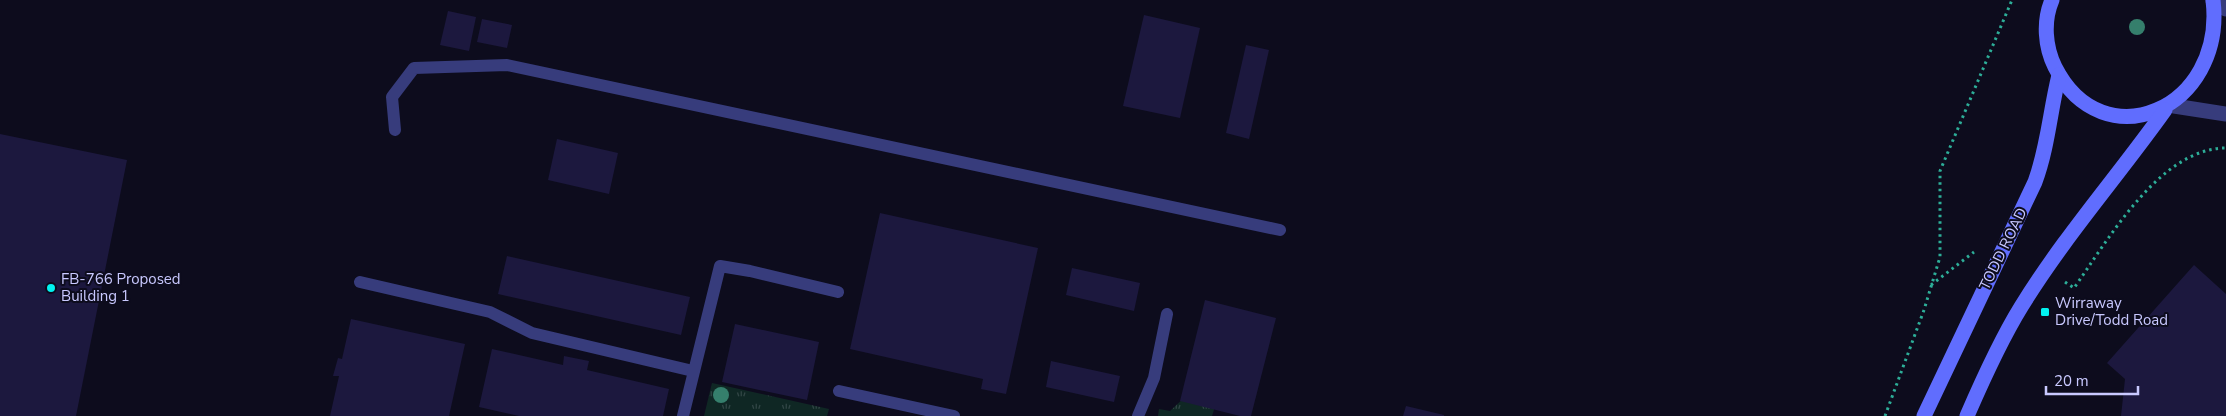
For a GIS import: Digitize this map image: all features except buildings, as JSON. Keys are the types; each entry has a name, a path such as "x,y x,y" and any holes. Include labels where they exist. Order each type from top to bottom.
{"main road":[{"path":"2052,0 2047,18 2046,34 2048,48 2059,74 2069,89 2097,109 2114,114 2149,115 2170,108 2191,94 2204,78 2213,60 2218,41 2217,3"},
{"name":"TODD ROAD","path":"1924,416 2036,182 2045,155 2052,105 2059,74"},
{"path":"1967,416 1998,349 2021,307 2045,270 2170,108"}],"street":[{"path":"2170,108 2226,114"}],"lane":[{"path":"394,130 392,97 414,68 507,65 1280,230"},
{"path":"683,416 720,266 750,271 838,292"},
{"path":"360,282 490,312 532,333 693,371"},
{"path":"1138,416 1154,378 1167,314"},
{"path":"839,391 954,416"}],"path":[{"path":"1885,416 1924,310 1940,257 1940,171 2012,0"},
{"path":"2045,270 2074,288 2140,199 2157,181 2176,165 2191,157 2207,150 2226,148"},
{"path":"1931,286 1974,252 1977,246"}],"green space":[{"path":"712,383 829,409 827,416 704,416"},
{"path":"1185,397 1216,403 1212,416 1158,416 1159,409 1170,411"}],"place":[{"name":"FB-766 Proposed Building 1","path":"51,288"},
{"name":"Wirraway Drive/Todd Road","path":"2045,312"}]}
